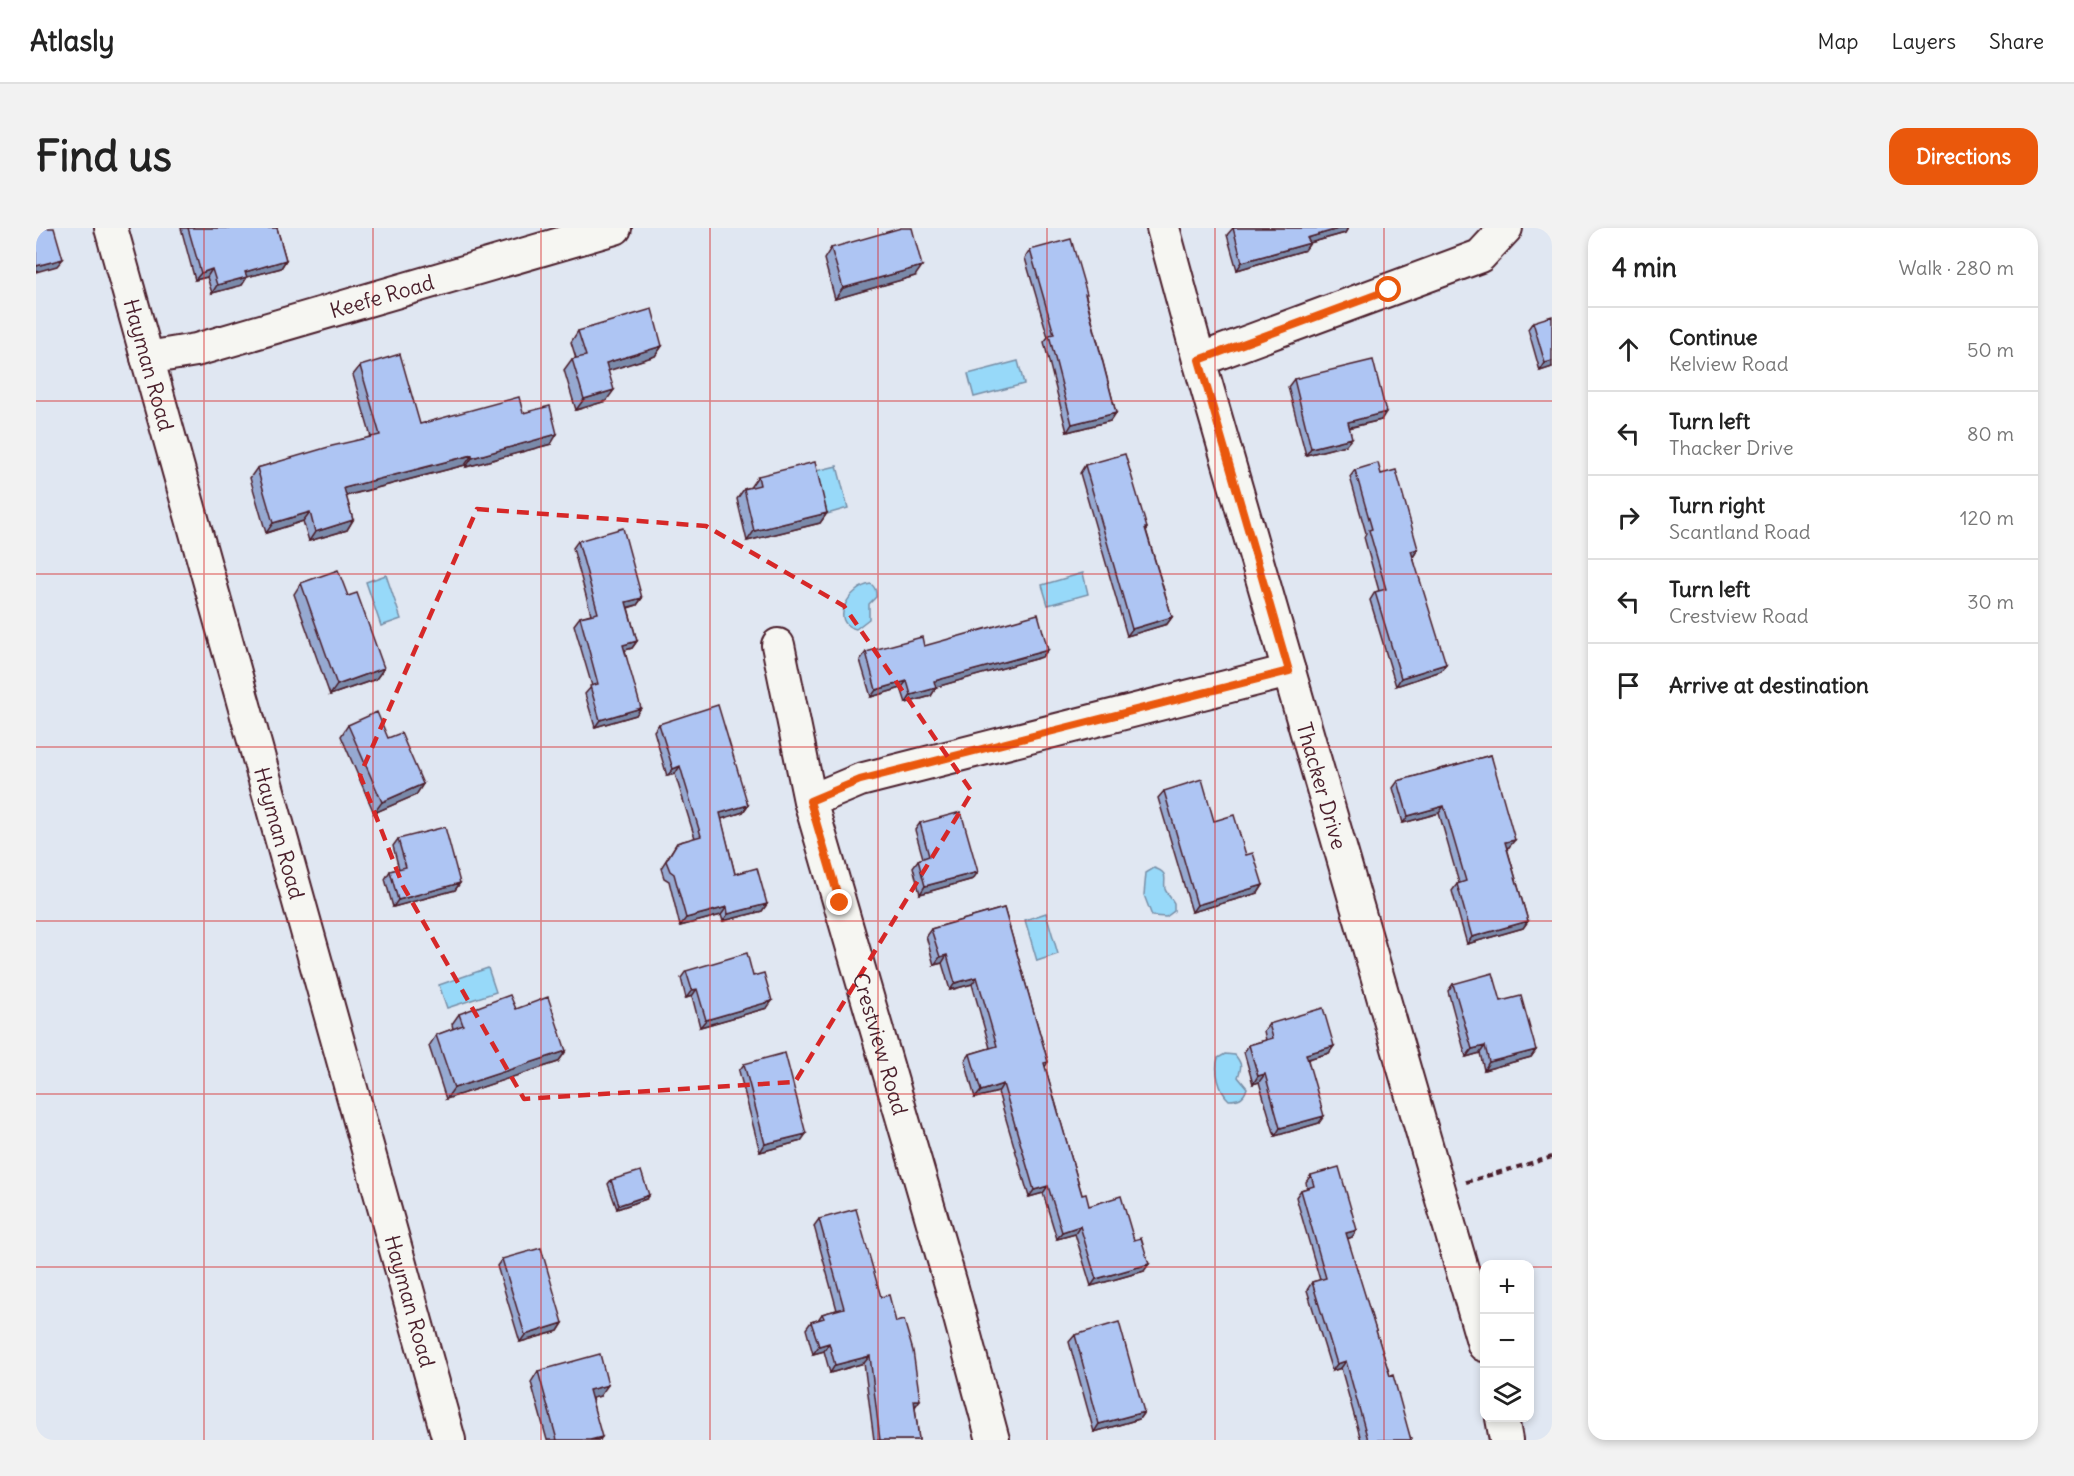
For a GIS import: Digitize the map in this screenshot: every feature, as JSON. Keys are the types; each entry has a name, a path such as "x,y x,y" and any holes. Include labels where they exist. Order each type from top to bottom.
{"street":[{"name":"Hayman Road","path":"111,228 234,662 449,1440"},
{"name":"Keefe Road","path":"147,358 196,350 615,228"},
{"name":"Thacker Drive","path":"1163,228 1199,360 1480,1328"},
{"path":"1199,360 1480,256 1506,228"},
{"name":"Crestview Road","path":"778,645 810,801 952,1288 993,1440"},
{"path":"810,801 860,780 1289,671"},
{"path":"1503,1422 1506,1440"}],"path":[{"path":"1439,1189 1552,1157"}],"highlighted area":[{"path":"477,509 706,526 844,606 972,792 795,1082 524,1099 403,886 360,775"}],"water":[{"path":"1018,361 1024,384 974,397 968,374"},
{"path":"837,466 848,508 827,514 816,471"},
{"path":"1083,573 1088,594 1048,605 1042,585"},
{"path":"386,575 401,619 381,626 366,582"},
{"path":"871,584 876,597 869,604 869,619 856,629 844,620 845,605 856,591"},
{"path":"1154,868 1164,874 1165,889 1174,903 1174,911 1166,917 1152,916 1144,895 1146,873"},
{"path":"1046,913 1058,954 1037,961 1025,920"},
{"path":"488,968 496,992 447,1008 439,985"},
{"path":"1225,1054 1235,1055 1240,1063 1238,1077 1247,1088 1243,1096 1238,1099 1229,1100 1218,1080 1218,1058"}],"building":[{"path":"36,228 54,228 63,259 36,266"},
{"path":"188,228 277,228 286,260 245,272 247,277 217,285 212,269 201,273"},
{"path":"901,228 912,228 922,266 843,288 831,248"},
{"path":"1233,228 1341,228 1307,238 1310,243 1242,262"},
{"path":"1071,239 1116,413 1072,424 1049,335 1054,334 1030,250"},
{"path":"652,309 662,346 606,363 614,390 584,399 572,359 586,356 578,331"},
{"path":"1552,316 1552,361 1545,363 1533,322"},
{"path":"400,354 420,424 519,397 523,413 550,406 557,434 472,458 472,455 344,488 353,520 315,532 310,512 273,523 257,468 332,446 380,435 360,366"},
{"path":"1373,360 1386,412 1348,422 1352,438 1311,448 1294,379"},
{"path":"1125,454 1172,617 1132,629 1085,465"},
{"path":"815,462 827,513 754,531 744,489 760,485 758,476"},
{"path":"1378,463 1381,474 1396,470 1418,549 1411,551 1446,664 1401,678 1375,592 1386,589 1355,470"},
{"path":"623,528 642,598 626,602 637,641 623,645 641,708 600,720 590,686 598,684 580,617 598,613 578,541"},
{"path":"338,570 348,596 357,593 384,668 337,685 301,583"},
{"path":"1038,614 1048,650 934,681 936,688 911,695 907,681 876,690 866,652 922,637 924,646"},
{"path":"718,705 748,805 720,813 735,874 757,868 767,904 728,914 727,907 686,918 674,874 670,871 666,861 677,843 701,836 680,766 673,769 659,724"},
{"path":"377,712 388,738 401,733 423,784 382,802 348,725"},
{"path":"1491,755 1515,840 1505,842 1528,921 1472,937 1457,884 1466,881 1444,806 1408,816 1398,781"},
{"path":"1202,779 1214,821 1234,815 1246,855 1253,853 1263,885 1197,905 1164,791"},
{"path":"961,812 978,872 925,886 918,860 929,856 920,823"},
{"path":"445,827 460,883 398,900 390,871 406,867 398,839"},
{"path":"1004,908 1048,1062 1044,1063 1082,1195 1086,1194 1089,1206 1121,1196 1134,1240 1141,1238 1149,1264 1096,1279 1080,1226 1062,1232 1048,1186 1034,1190 1003,1084 981,1091 970,1054 997,1046 977,977 955,983 947,955 940,957 931,929"},
{"path":"747,953 753,976 764,973 772,1001 706,1020 697,989 692,990 686,971"},
{"path":"1493,973 1501,1001 1521,996 1536,1050 1489,1062 1485,1046 1472,1049 1453,984"},
{"path":"510,995 516,1009 548,997 566,1051 454,1088 436,1035 463,1025 459,1014"},
{"path":"1323,1008 1334,1046 1306,1054 1324,1116 1280,1128 1265,1074 1258,1076 1249,1045 1273,1038 1269,1024"},
{"path":"785,1053 806,1134 765,1144 744,1064"},
{"path":"1339,1167 1357,1230 1346,1233 1390,1376 1393,1375 1411,1440 1368,1440 1346,1361 1337,1364 1312,1282 1326,1278 1301,1190 1314,1186 1311,1175"},
{"path":"641,1171 649,1195 619,1205 611,1180"},
{"path":"856,1209 881,1297 889,1295 896,1322 904,1320 913,1351 920,1400 914,1400 919,1440 880,1440 870,1356 835,1365 829,1343 819,1346 811,1322 824,1318 822,1314 844,1308 819,1219"},
{"path":"541,1248 563,1323 525,1335 502,1259"},
{"path":"1119,1322 1144,1412 1099,1424 1075,1335"},
{"path":"600,1354 608,1385 589,1390 602,1437 590,1440 557,1440 538,1371"}],"route":[{"path":"840,903 810,801 860,780 1289,671 1199,360 1389,290"}]}
